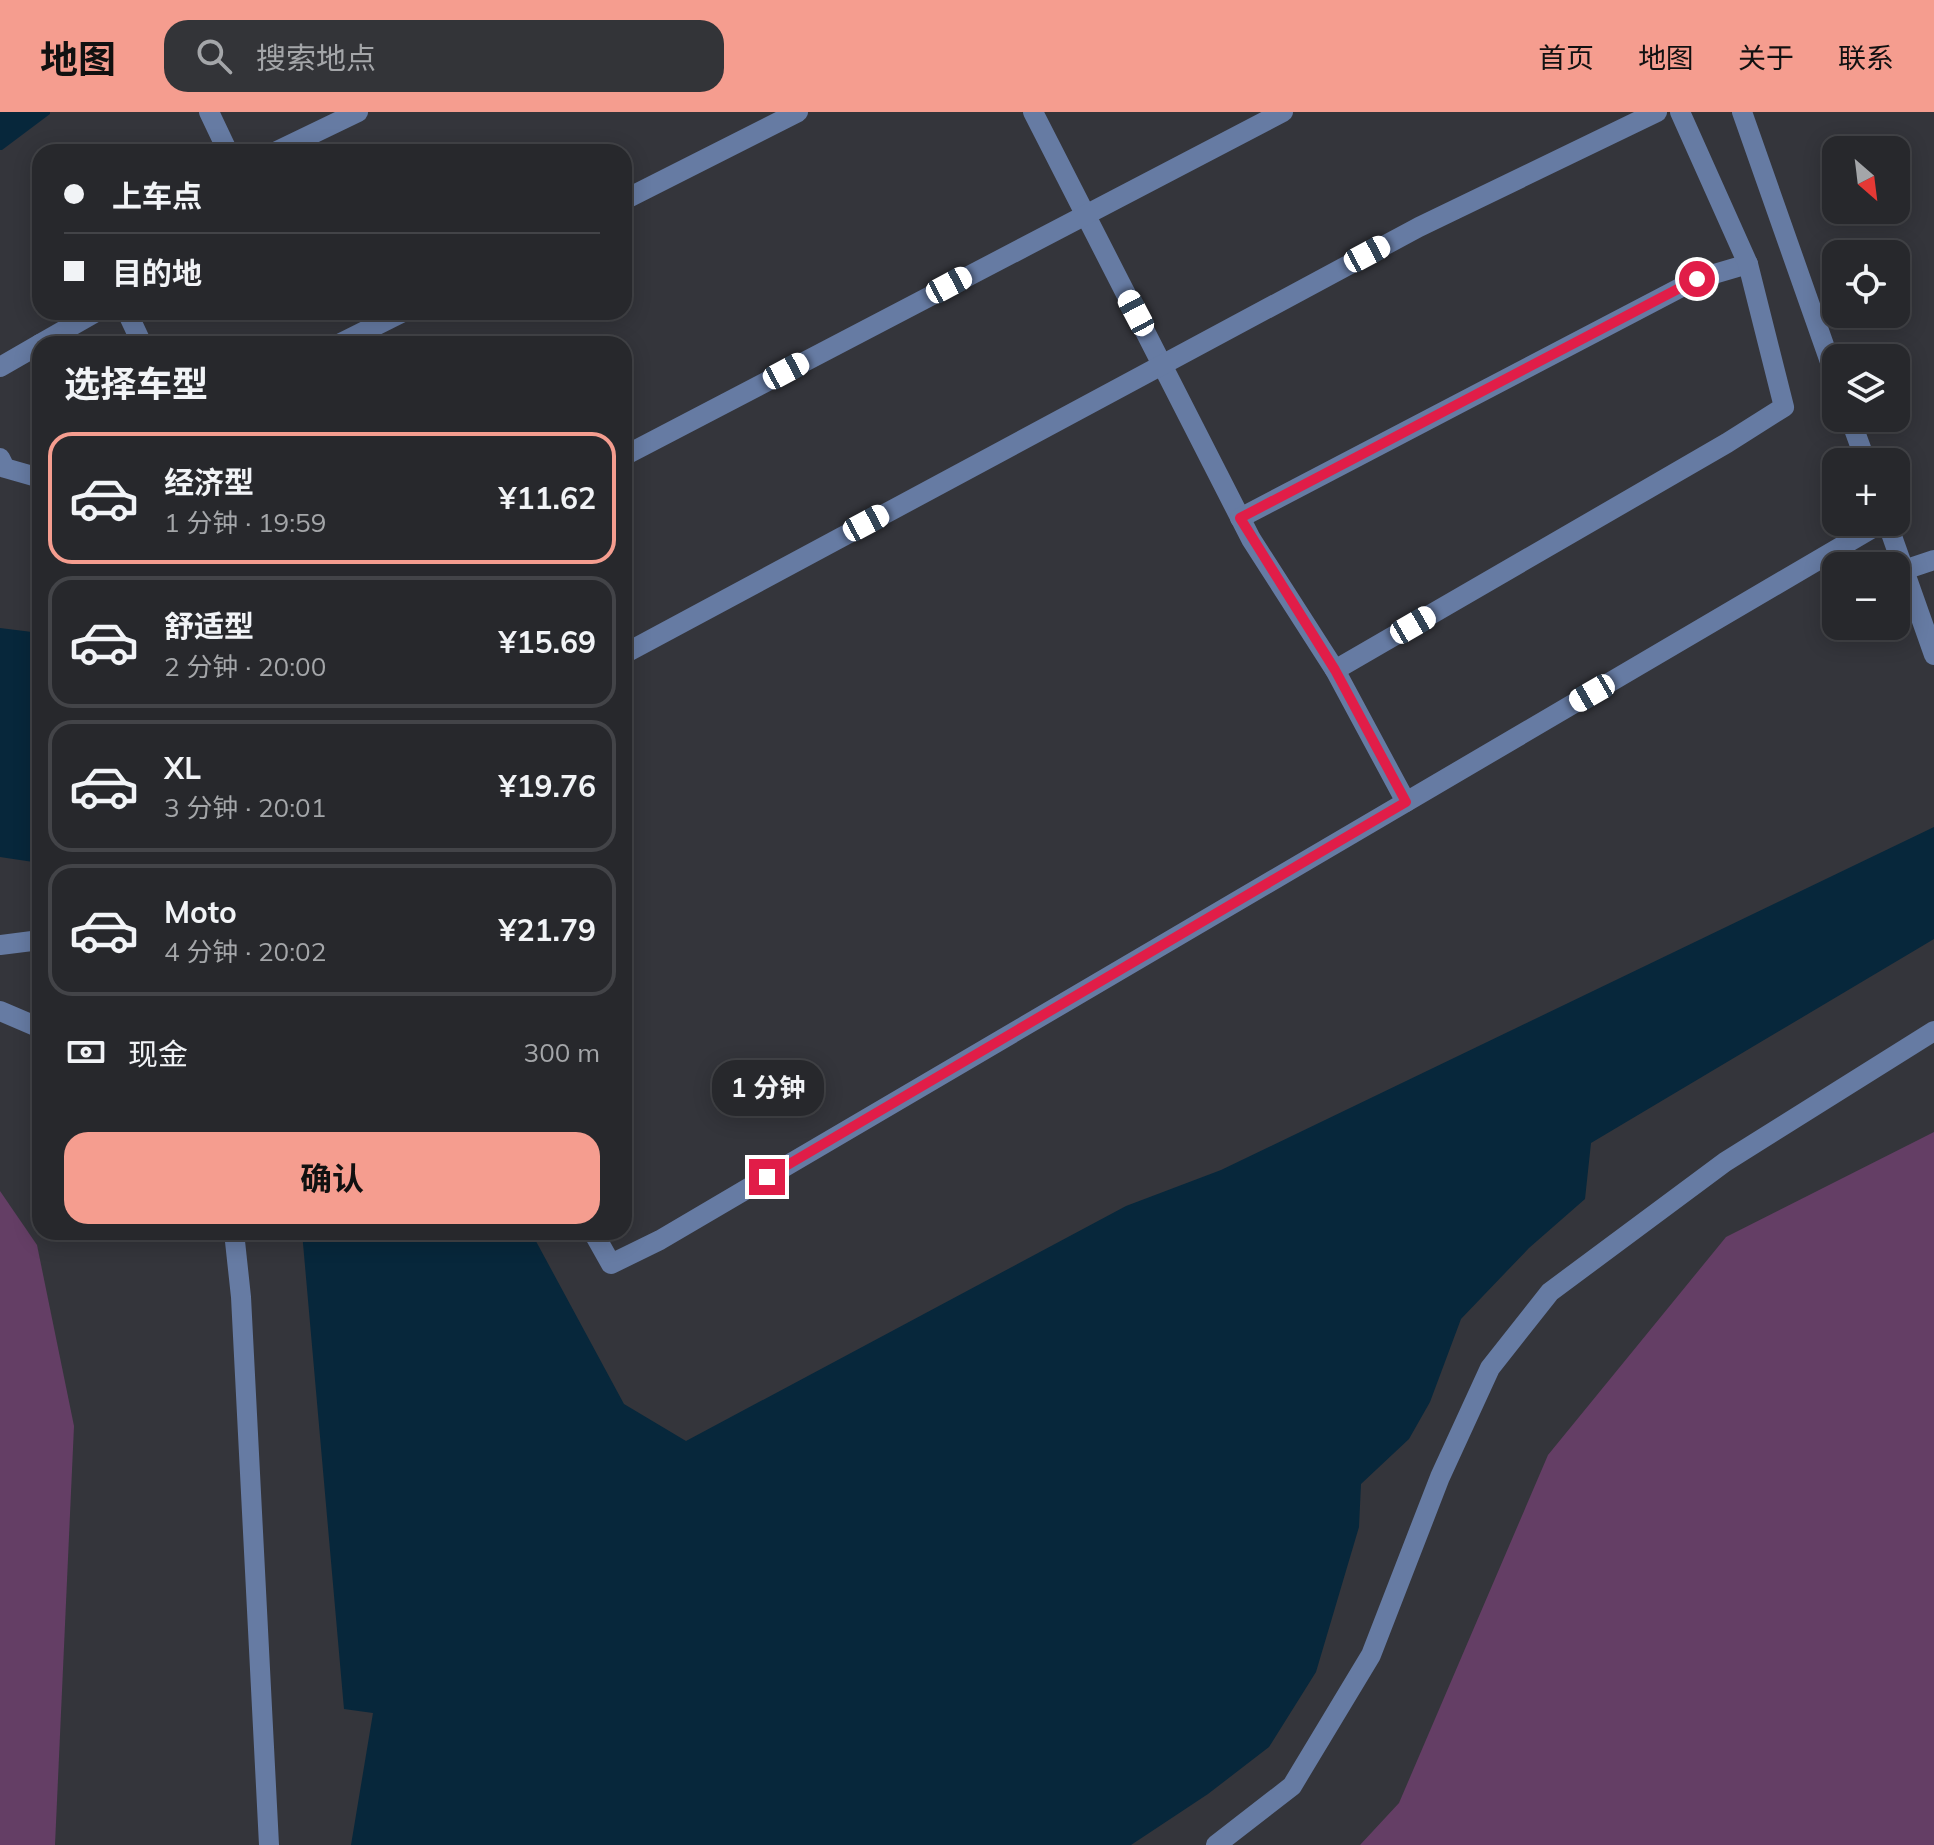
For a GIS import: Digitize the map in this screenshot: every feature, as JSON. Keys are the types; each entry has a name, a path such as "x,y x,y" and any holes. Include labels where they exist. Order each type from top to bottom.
{"street":[{"path":"209,112 224,144"},
{"path":"292,144 358,112"},
{"path":"632,196 798,112"},
{"path":"1033,112 1240,518 1335,670 1406,802"},
{"path":"632,452 1283,112"},
{"path":"632,650 1419,227 1657,112"},
{"path":"1335,670 1714,451 1784,407 1748,264 1680,112"},
{"path":"1742,112 1824,344"},
{"path":"1240,518 1697,279 1748,264"},
{"path":"54,336 82,320"},
{"path":"355,336 387,320"},
{"path":"0,367 32,349"},
{"path":"0,458 5,468 32,476"},
{"path":"598,1240 611,1264 660,1240 1861,536"},
{"path":"1910,568 1934,560"},
{"path":"1910,587 1934,655"},
{"path":"0,945 32,941"},
{"path":"0,1011 32,1025"},
{"path":"1216,1845 1292,1786 1371,1655 1440,1477 1490,1368 1550,1292 1725,1162 1934,1031"},
{"path":"235,1240 241,1297 269,1845"}],"shaded area":[{"path":"1934,1132 1934,1845 1360,1845 1399,1803 1548,1455 1726,1237"},
{"path":"0,1191 37,1245 74,1426 55,1845 0,1845"}],"water":[{"path":"0,112 50,112 50,114 0,150"},
{"path":"0,628 32,632 32,862 0,857"},
{"path":"1934,827 1934,939 1591,1143 1585,1199 1529,1248 1461,1319 1430,1402 1409,1439 1361,1484 1359,1527 1316,1672 1269,1747 1208,1794 1131,1845 351,1845 373,1713 344,1709 303,1240 535,1240 624,1404 686,1441 1126,1206 1221,1170"}],"route":[{"path":"767,1177 1406,802 1335,670 1240,518 1697,279"}]}
